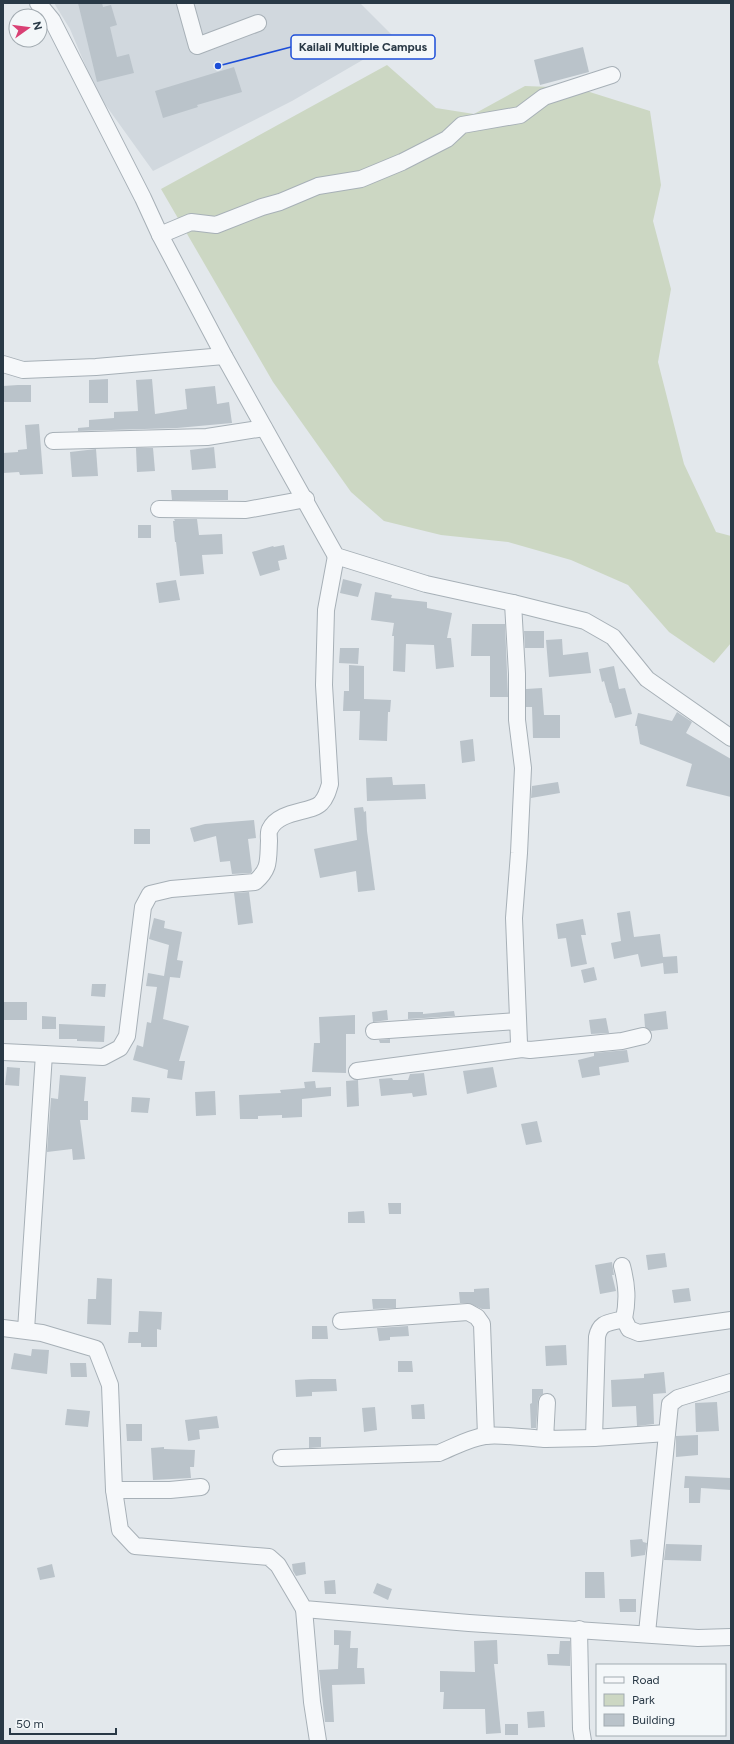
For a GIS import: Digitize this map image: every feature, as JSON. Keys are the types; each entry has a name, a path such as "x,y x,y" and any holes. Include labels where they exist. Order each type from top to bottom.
{"street":[{"path":"3,1052 103,1057 120,1048 127,1036 143,907 150,894 171,889 254,882 264,874 268,862 269,829 289,814 320,805 327,795 330,784 324,685 326,610 336,556 306,499 224,356 160,235 143,198 52,20 38,3"},
{"path":"185,3 196,46 258,22"},
{"path":"160,235 191,222 216,225 262,207 280,202 318,186 361,179 402,162 447,139 462,125 520,115 544,97 612,75"},
{"path":"3,364 23,370 74,368 224,356"},
{"path":"53,441 207,437 264,428"},
{"path":"159,509 246,510 306,499"},
{"path":"336,556 426,584 513,603 585,621 613,637 647,679 729,732"},
{"path":"513,603 517,674 517,720 523,768 514,918 519,1043 522,1049"},
{"path":"374,1031 518,1021"},
{"path":"357,1071 522,1049 530,1050 622,1040 643,1036"},
{"path":"26,1330 44,1054"},
{"path":"622,1266 627,1283 627,1305 624,1319 630,1329 639,1333 731,1320"},
{"path":"341,1321 468,1312 477,1316 482,1324 486,1436"},
{"path":"594,1438 598,1329 604,1324 624,1319"},
{"path":"3,1328 26,1330 96,1349 110,1385 114,1490 120,1530 135,1546 269,1557 278,1565 304,1609 312,1702 318,1741"},
{"path":"648,1633 670,1404 678,1398 731,1382"},
{"path":"544,1439 547,1402"},
{"path":"281,1458 439,1453 455,1447 467,1440 486,1436 544,1439 594,1438 667,1433"},
{"path":"114,1490 170,1490 201,1486"},
{"path":"304,1609 469,1623 648,1633 698,1638 731,1637"},
{"path":"579,1629 581,1729 583,1741"}],"shaded area":[{"path":"54,3 360,3 397,40 292,101 153,171 97,93 70,29"}],"green space":[{"path":"387,65 436,108 474,114 525,86 577,88 650,111 661,185 653,221 671,289 658,362 684,464 716,532 731,536 731,643 714,663 669,632 628,585 571,560 508,542 441,535 384,521 351,492 273,382 161,189"}],"building":[{"path":"78,3 102,3 103,7 111,5 117,25 110,27 117,57 129,54 134,73 97,82"},
{"path":"583,47 589,72 540,85 534,60"},
{"path":"234,67 242,92 197,105 198,107 163,118 155,91"},
{"path":"108,379 108,403 89,403 89,380"},
{"path":"152,379 155,414 187,409 185,389 215,386 217,404 229,402 232,423 177,428 78,431 78,428 89,427 89,420 114,418 114,412 138,411 136,380"},
{"path":"31,385 31,402 3,402 3,386"},
{"path":"39,424 43,474 20,475 19,472 3,473 3,453 18,452 18,450 27,449 25,425"},
{"path":"214,447 216,468 192,470 190,450"},
{"path":"136,448 153,448 155,471 137,472"},
{"path":"96,449 98,476 72,477 70,452"},
{"path":"171,490 228,490 228,500 172,500"},
{"path":"174,519 197,519 199,535 222,534 223,554 202,555 204,574 180,576 175,542"},
{"path":"138,525 151,525 151,538 138,538"},
{"path":"284,545 287,559 278,561 280,570 260,576 252,552 273,546"},
{"path":"343,579 362,584 358,597 340,593"},
{"path":"176,580 180,600 159,603 156,583"},
{"path":"375,592 392,595 391,598 427,602 427,608 452,613 447,638 451,638 454,667 436,669 434,645 406,644 405,672 393,671 394,636 392,636 394,623 371,620"},
{"path":"472,624 505,624 508,697 490,697 490,656 471,656"},
{"path":"524,631 544,631 544,648 525,648"},
{"path":"562,639 563,655 588,652 591,673 549,677 546,640"},
{"path":"340,648 359,648 358,664 339,663"},
{"path":"349,665 364,666 364,699 391,700 390,712 388,712 387,741 359,740 360,711 343,711 344,691 349,691"},
{"path":"614,666 619,689 625,688 632,714 615,718 599,669"},
{"path":"542,688 544,715 560,715 560,738 533,738 532,707 526,707 526,689"},
{"path":"677,712 692,722 686,733 731,759 731,797 686,786 692,764 640,744 637,726 635,726 638,713 672,721"},
{"path":"473,739 475,761 462,763 460,741"},
{"path":"392,777 393,785 425,784 426,799 367,801 366,778"},
{"path":"558,782 560,793 531,798 532,786"},
{"path":"363,807 364,812 366,811 367,831 375,890 358,892 356,871 320,878 314,849 357,840 354,808"},
{"path":"254,820 256,838 248,839 251,873 232,874 230,861 220,862 216,836 194,842 190,828 205,824"},
{"path":"134,829 150,829 150,844 134,844"},
{"path":"249,892 253,923 238,925 234,893"},
{"path":"630,911 634,937 660,934 663,957 677,956 678,973 664,974 663,963 641,967 638,954 614,959 611,943 621,941 617,913"},
{"path":"154,918 165,921 164,928 182,932 177,960 183,961 180,978 170,977 163,1019 189,1026 179,1061 185,1061 182,1080 167,1078 168,1070 133,1060 137,1045 143,1047 147,1022 151,1023 157,987 146,986 148,973 164,976 169,945 149,939"},
{"path":"583,919 586,935 581,935 587,964 571,967 566,938 558,939 556,924"},
{"path":"594,967 597,980 584,983 581,970"},
{"path":"92,984 106,984 105,997 91,996"},
{"path":"3,1002 27,1002 27,1020 3,1020"},
{"path":"387,1010 388,1020 373,1022 372,1012"},
{"path":"454,1011 455,1016 408,1019 408,1012 423,1012 423,1014"},
{"path":"666,1011 668,1029 651,1031 645,1027 644,1014"},
{"path":"355,1015 355,1034 346,1034 346,1073 312,1072 314,1043 320,1043 319,1017"},
{"path":"42,1016 56,1017 56,1029 42,1029"},
{"path":"606,1018 609,1033 591,1034 589,1020"},
{"path":"59,1024 105,1026 104,1042 59,1039"},
{"path":"390,1039 390,1043 380,1043 379,1040"},
{"path":"627,1050 629,1062 599,1067 600,1075 582,1078 578,1060 594,1056 594,1053"},
{"path":"7,1067 20,1068 19,1086 5,1085"},
{"path":"493,1067 497,1087 467,1094 463,1071"},
{"path":"424,1073 427,1095 413,1097 412,1093 381,1096 379,1079 392,1078 393,1080 408,1080 410,1074"},
{"path":"60,1075 86,1077 84,1101 88,1101 88,1120 80,1120 85,1159 73,1160 72,1149 47,1152 51,1098 58,1099"},
{"path":"358,1080 359,1106 347,1107 346,1081"},
{"path":"315,1081 316,1088 331,1087 331,1096 302,1099 302,1117 282,1118 282,1115 258,1116 258,1119 240,1119 239,1095 281,1093 280,1090 305,1088 304,1082"},
{"path":"215,1091 216,1115 196,1116 195,1092"},
{"path":"132,1097 150,1098 148,1113 131,1112"},
{"path":"537,1121 542,1142 526,1145 521,1124"},
{"path":"388,1203 401,1203 401,1214 389,1214"},
{"path":"364,1211 365,1223 348,1223 348,1212"},
{"path":"665,1253 667,1267 648,1270 646,1255"},
{"path":"612,1262 614,1275 612,1275 616,1291 600,1294 595,1265"},
{"path":"97,1278 112,1279 111,1325 87,1324 88,1299 96,1299"},
{"path":"489,1288 490,1309 482,1309 468,1303 460,1303 459,1292 474,1292 474,1289"},
{"path":"689,1288 691,1301 674,1303 672,1290"},
{"path":"372,1299 396,1299 396,1308 373,1309"},
{"path":"139,1311 162,1312 161,1330 157,1329 157,1347 141,1347 141,1343 128,1343 129,1332 138,1332"},
{"path":"312,1326 327,1326 328,1339 312,1339"},
{"path":"408,1326 409,1336 390,1337 390,1340 379,1341 377,1328"},
{"path":"566,1345 567,1365 546,1366 545,1346"},
{"path":"32,1349 49,1350 47,1374 11,1369 14,1353 31,1356"},
{"path":"398,1361 412,1361 413,1372 398,1372"},
{"path":"70,1363 86,1363 87,1377 71,1377"},
{"path":"664,1372 666,1393 653,1394 654,1424 637,1426 636,1406 612,1407 611,1380 644,1378 644,1374"},
{"path":"336,1379 337,1391 312,1392 312,1396 296,1397 295,1380"},
{"path":"532,1389 543,1389 543,1394 539,1397 538,1401 536,1428 531,1428 530,1404 532,1403"},
{"path":"717,1402 719,1431 696,1432 695,1403"},
{"path":"424,1404 425,1419 412,1419 411,1405"},
{"path":"375,1407 377,1430 364,1432 362,1408"},
{"path":"67,1409 90,1411 88,1427 65,1425"},
{"path":"217,1416 219,1428 199,1430 200,1439 188,1441 185,1420"},
{"path":"126,1424 142,1424 142,1441 127,1441"},
{"path":"698,1435 698,1455 676,1457 676,1436"},
{"path":"309,1437 321,1437 321,1447 309,1448"},
{"path":"164,1447 164,1449 195,1450 194,1467 190,1467 191,1478 153,1480 151,1448"},
{"path":"685,1476 731,1478 731,1490 701,1488 700,1503 689,1503 689,1488 684,1488"},
{"path":"642,1539 643,1542 647,1543 645,1555 631,1557 630,1540"},
{"path":"666,1544 702,1545 701,1561 664,1560"},
{"path":"305,1562 306,1574 296,1576 293,1571 292,1564"},
{"path":"52,1564 55,1577 40,1580 37,1568"},
{"path":"585,1572 604,1572 605,1598 585,1598"},
{"path":"335,1580 336,1594 325,1594 324,1581"},
{"path":"377,1583 392,1589 388,1600 373,1593"},
{"path":"619,1599 636,1599 636,1612 620,1612"},
{"path":"334,1630 351,1631 350,1648 358,1648 357,1668 364,1668 365,1684 332,1685 334,1722 325,1722 319,1670 338,1669 339,1645 334,1645"},
{"path":"497,1640 498,1664 494,1664 501,1733 486,1734 485,1709 443,1709 444,1692 440,1692 440,1671 475,1672 474,1641"},
{"path":"560,1641 570,1641 570,1666 548,1665 547,1654 559,1654"},
{"path":"544,1711 545,1727 528,1728 527,1712"},
{"path":"505,1724 518,1724 518,1735 505,1735"}],"place":[{"name":"Kailali Multiple Campus","path":"218,66"}]}
